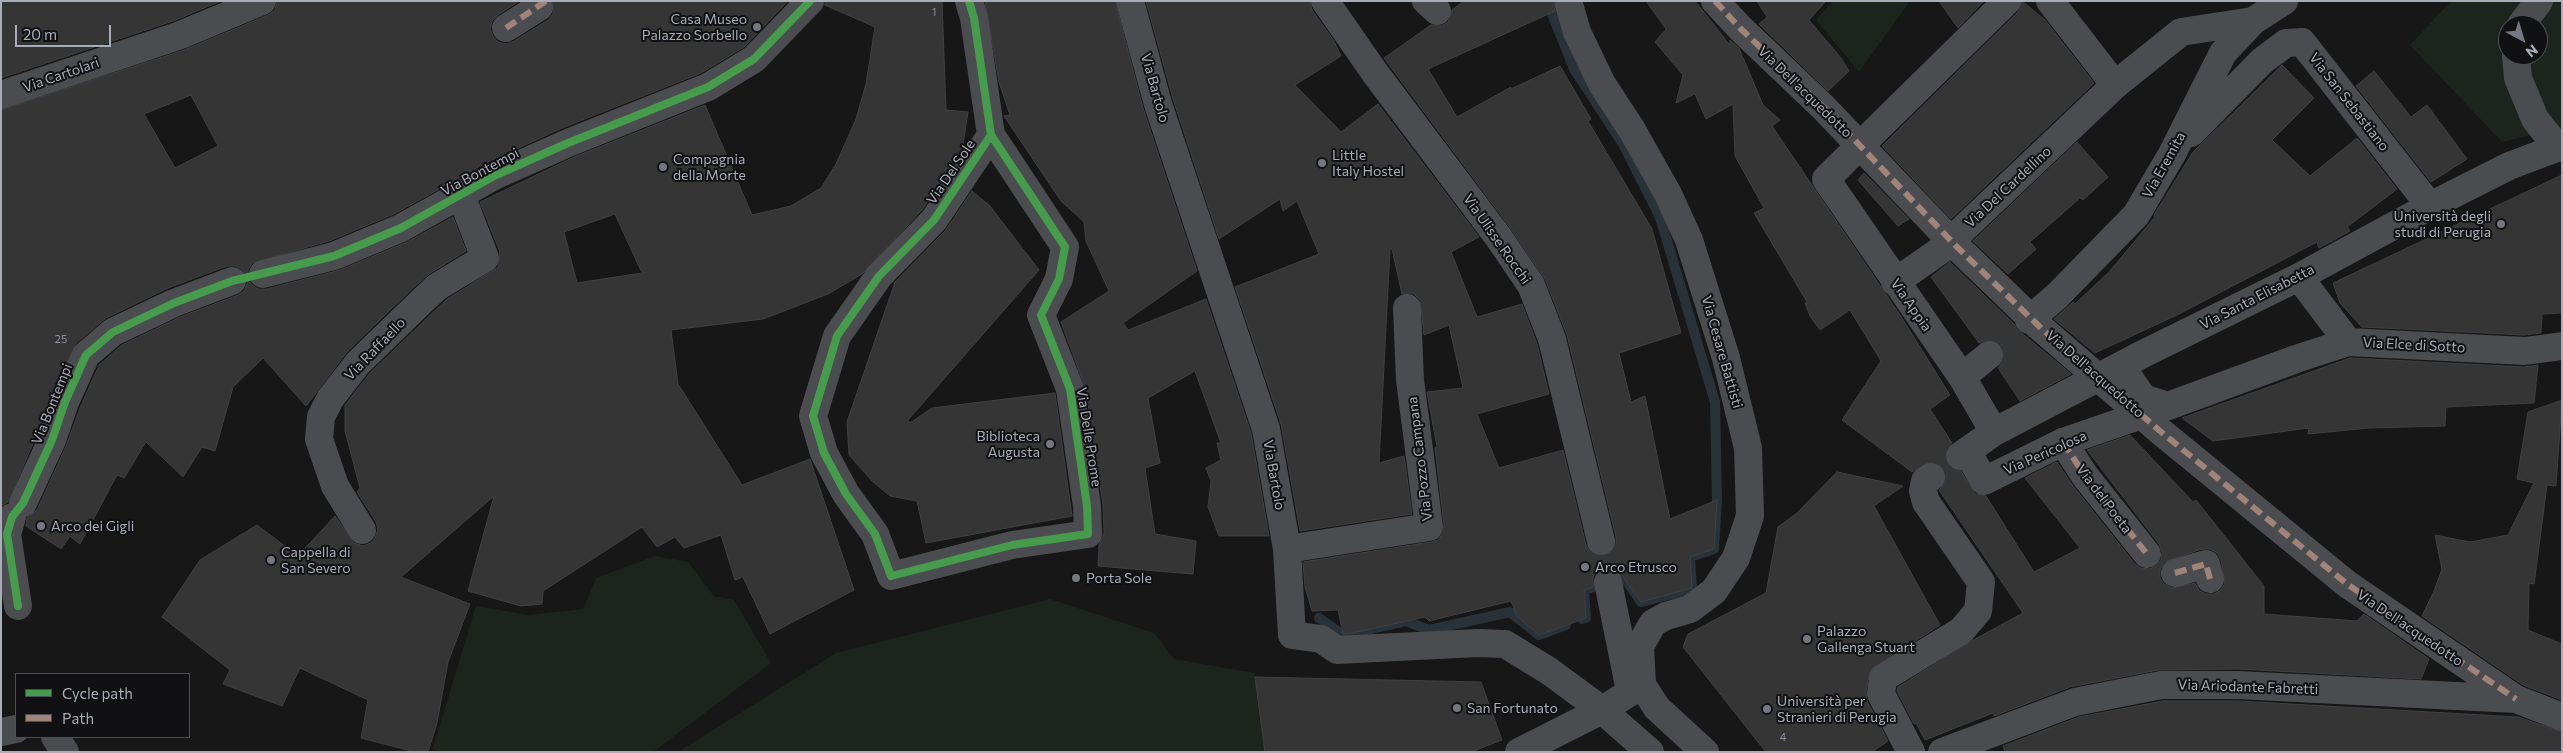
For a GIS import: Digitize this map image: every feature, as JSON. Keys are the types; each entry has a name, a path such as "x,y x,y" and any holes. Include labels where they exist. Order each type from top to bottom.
{"street":[{"name":"Via Cartolari","path":"1,96 178,36 262,1"},
{"name":"Via Bontempi","path":"263,274 334,256 402,228 494,176 568,143 708,87 754,58 810,1"},
{"name":"Via Del Sole","path":"969,1 974,18 991,135 934,220 879,276 837,336 813,416 824,453 846,494 875,534 891,576 1012,545 1088,534"},
{"name":"Via Bartolo","path":"1130,1 1158,104 1266,429 1287,549 1292,635 1321,639 1337,650 1478,643 1505,644 1549,671 1602,710"},
{"name":"Via Ulisse Rocchi","path":"1325,1 1499,238 1531,285 1552,339 1601,541"},
{"name":"Via Cesare Battisti","path":"1568,1 1577,32 1602,84 1632,130 1664,186 1689,240 1726,358 1748,448 1750,516 1736,558 1714,591 1690,609 1666,616 1653,623 1640,646 1636,688"},
{"name":"Via Dell'acquedotto","path":"1715,1 1740,28 1823,107 1957,247 2050,336 2160,430 2347,584 2516,699"},
{"name":"Via Appia","path":"1994,432 1962,377 1826,179 2007,1"},
{"path":"2050,1 2115,85"},
{"name":"Via Eremita","path":"2029,320 2057,296 2136,215 2172,154 2223,53 2253,21 2284,1"},
{"path":"2529,15 2539,1"},
{"path":"506,28 539,7"},
{"name":"Via Del Cardellino","path":"1895,282 1941,250 2115,85 2181,32 2253,21"},
{"name":"Via San Sebastiano","path":"2172,154 2262,61 2286,43 2302,42 2430,206"},
{"path":"2517,65 2518,78 2535,119 2560,147"},
{"name":"Via Delle Prome","path":"991,135 1064,246 1059,279 1041,315 1070,389 1087,506 1088,534"},
{"name":"Via Santa Elisabetta","path":"1963,454 1994,432 2299,277 2430,206 2509,166 2560,147"},
{"name":"Via Raffaello","path":"362,530 335,486 319,439 320,417 330,399 358,363 417,305 437,287 485,258 461,195"},
{"name":"Via Elce di Sotto","path":"2299,277 2348,342 2525,351 2562,346"},
{"name":"Via Bontempi","path":"18,606 6,534 52,440 65,402 86,355 112,332 174,303 232,281"},
{"name":"Via Pozzo Campana","path":"1287,549 1429,527 1410,380 1407,308"},
{"name":"Via Pericolosa","path":"1963,454 1984,481 2064,442 2168,406 2296,358 2348,342"},
{"path":"1962,377 1988,355"},
{"path":"2121,366 2142,398 2168,406"},
{"name":"Via del Poeta","path":"2064,442 2085,476 2147,554"},
{"path":"1911,752 1881,694 1883,678 1961,631 1978,611 1981,582 1926,502 1924,491 1928,479"},
{"path":"2175,573 2206,564 2210,579"},
{"path":"1608,582 1636,688 1705,752"},
{"name":"Via Ariodante Fabretti","path":"1942,752 2075,702 2162,685 2238,685 2516,699 2562,717"},
{"path":"1520,752 1602,710 1636,688"},
{"path":"1602,710 1650,752"},
{"path":"1,732 15,729"},
{"path":"56,738 65,752"}],"shaded area":[{"path":"1833,1 1910,1 1859,72 1816,20"},
{"path":"2451,1 2562,1 2562,127 2502,142 2410,45"},
{"path":"655,556 688,562 714,596 734,600 771,663 653,752 436,752 433,748 476,606 528,615 583,609 596,578"},
{"path":"1050,599 1154,633 1174,659 1255,673 1265,752 678,752 836,653"}],"building":[{"path":"1,1 221,1 173,21 1,78"},
{"path":"277,1 519,1 492,21 490,29 493,36 498,42 506,44 548,20 553,14 553,1 788,1 744,47 701,73 562,128 488,162 394,214 329,241 252,263 248,270 248,278 252,285 258,289 267,289 340,270 407,242 453,217 466,251 429,274 413,288 347,352 306,406 263,358 233,387 215,451 202,447 183,477 146,442 124,478 117,475 80,544 70,536 61,549 26,526 27,518 37,510 66,446 99,365 122,345 180,317 238,295 244,291 247,284 247,276 241,269 235,266 227,266 168,288 106,318 76,343 51,396 8,502 1,506 1,110 184,50 268,15 275,10","holes":["191,95 218,146 175,168 144,114"]},
{"path":"825,1 942,1 946,110 968,112 962,151 922,210 862,274 828,294 763,319 671,330 678,384 742,485 810,459 854,590 770,634 743,577 735,580 721,535 684,548 675,537 657,547 642,527 543,591 542,604 521,606 468,591 494,496 401,577 470,604 448,662 437,723 428,752 415,752 361,738 368,700 300,668 282,706 223,684 230,670 162,617 200,560 257,525 298,556 335,516 354,543 363,546 371,543 375,538 378,530 376,522 357,492 360,488 345,431 345,405 370,373 446,300 498,267 500,252 480,202 574,157 705,105 752,215 791,206 821,188 836,164 856,119 866,84 875,27 825,5","holes":["615,214 642,273 577,283 564,232"]},
{"path":"985,1 1115,1 1143,108 1197,271 1123,323 1128,330 1206,299 1251,433 1269,536 1219,536 1208,507 1211,481 1206,468 1221,460 1217,443 1221,443 1195,371 1148,398 1160,463 1145,468 1155,534 1196,541 1193,574 1098,566 1099,545 1104,533 1103,505 1086,390 1061,322 1109,291 1086,241 1084,222 1061,201 1004,116 1010,115 999,82"},
{"path":"1146,1 1310,1 1312,10 1334,41 1341,56 1295,85 1341,132 1378,104 1479,237 1451,252 1477,317 1522,304 1537,344 1549,394 1477,414 1499,468 1563,450 1586,545 1589,551 1596,556 1604,556 1612,552 1616,545 1616,537 1567,335 1545,279 1511,229 1384,58 1431,25 1441,26 1448,22 1452,10 1464,1 1553,1 1555,11 1428,69 1457,117 1511,87 1511,89 1560,66 1591,119 1588,121 1652,229 1681,333 1619,353 1631,402 1645,396 1670,519 1717,500 1714,549 1690,557 1692,588 1641,602 1619,571 1612,567 1604,567 1597,571 1593,577 1593,587 1584,590 1586,618 1539,635 1517,616 1511,601 1429,621 1425,617 1348,634 1343,634 1338,610 1312,611 1305,587 1303,562 1431,542 1438,540 1443,533 1444,525 1435,448 1437,447 1427,392 1463,388 1449,325 1424,335 1420,300 1414,294 1402,294 1392,249 1390,249 1379,463 1404,456 1412,514 1300,531 1281,424 1235,287 1319,254 1297,201 1283,211 1280,199 1219,239 1173,99"},
{"path":"1646,1 1695,1 1730,45 1730,40 1739,48 1763,105 1780,120 1772,126 1900,315 1950,395 1930,409 1952,443 1946,450 1945,458 1947,465 1953,470 1961,471 1975,494 1986,496 2034,572 2080,548 2025,478 2057,462 2073,486 2135,564 2141,568 2149,569 2156,566 2161,560 2162,552 2159,544 2087,450 2130,435 2193,502 2196,500 2264,586 2264,614 2357,621 2364,614 2429,659 2421,679 2239,669 2158,670 2070,687 1994,716 1993,713 1925,740 1916,723 1914,724 1897,691 1898,687 1975,639 2023,613 1939,490 1945,484 1947,476 1944,468 1937,463 1930,462 1912,472 1842,420 1881,361 1850,310 1820,330 1810,316 1805,303 1807,302 1754,213 1764,208 1735,156 1733,104 1706,119 1695,94 1676,103 1683,75 1655,42 1666,29","holes":["2202,549 2210,549 2217,553 2221,560 2225,583 2221,590 2214,594 2206,594 2199,590 2195,583 2172,588 2164,584 2160,578 2160,570 2164,562"]},
{"path":"1757,1 1826,1 1809,20 1841,58 1849,71 1828,91 1759,24 1767,17"},
{"path":"1939,1 1984,1 1958,28"},
{"path":"2022,1 2045,20 2094,83 1951,219 1882,146 2018,12"},
{"path":"2282,65 2314,98 2272,140 2310,176 2357,138 2397,189 2347,227 2350,231 2319,248 2317,242 2177,315 2095,353 2054,319 2073,302 2075,304 2109,272 2155,217 2154,215 2193,152"},
{"path":"2374,71 2411,117 2427,105 2467,159 2431,182 2356,86"},
{"path":"2077,142 2108,177 2083,200 2080,198 2030,242 2036,249 2008,274 1973,241"},
{"path":"1864,173 1909,219 1898,226 1858,180"},
{"name":"Università degli studi di Perugia","path":"2562,175 2562,313 2542,314 2541,333 2524,335 2362,327 2340,303 2333,283"},
{"path":"972,191 990,206 1039,270 908,420 910,423 932,408 1055,393 1072,516 926,543 917,501 890,496 873,482 849,455 847,422 895,282 945,231"},
{"path":"1950,262 2018,330 2071,374 2020,401 1998,368 2004,360 2004,352 2001,346 1994,340 1986,340 1979,343 1931,277"},
{"path":"2350,358 2524,367 2538,365 2534,403 2446,407 2445,426 2369,428 2308,434 2309,428 2213,441 2182,418"},
{"path":"2562,400 2556,486 2547,485 2534,584 2529,583 2528,630 2562,644 2562,700 2523,685 2422,616 2442,569 2435,535 2470,542 2508,535 2534,483 2517,479 2528,412"},
{"name":"Palazzo Gallenga Stuart","path":"1837,472 1903,486 1874,506 1940,625 1870,670 1866,692 1867,701 1888,741 1872,752 1766,752 1683,647 1688,634 1766,593 1778,527 1797,513"},
{"path":"1255,677 1481,682 1502,740 1471,752 1265,752"},
{"path":"2163,701 2238,701 2518,717 2562,732 2562,752 2005,752 2003,746 2079,717"}],"waterway":[{"path":"1547,1 1574,69 1623,144 1660,217 1715,402 1717,500 1714,549 1690,557 1692,589 1641,602 1624,577 1584,590 1586,618 1582,619"},
{"path":"1319,618 1343,635 1406,621 1429,630 1510,612 1539,635 1566,625"}],"tunnel":[{"path":"1989,355 2029,320"},
{"path":"1931,477 1960,456"},
{"path":"1601,541 1608,582"}],"marked path":[{"path":"506,28 546,1"},
{"path":"1715,1 1740,28 1823,107 1957,247 2042,329 2160,431 2347,584 2516,699"},
{"path":"2063,442 2085,476 2147,554"},
{"path":"2175,573 2206,564 2210,579"}],"cycle path":[{"path":"18,606 7,534 12,517 23,503 52,440 65,402 86,355 113,332 174,303 232,281 334,256 401,228 494,176 568,143 708,87 754,59 810,1"},
{"path":"969,1 974,18 991,135 934,220 879,276 837,336 813,416 824,453 846,494 875,534 891,576 1012,545 1088,534 1087,506 1070,389 1041,315 1059,279 1065,247 991,135"}],"place":[{"name":"Casa Museo Palazzo Sorbello","path":"757,27"},
{"name":"Little Italy Hostel","path":"1322,163"},
{"name":"Compagnia della Morte","path":"663,167"},
{"name":"Università degli studi di Perugia","path":"2501,224"},
{"name":"Biblioteca Augusta","path":"1050,444"},
{"name":"Arco dei Gigli","path":"41,526"},
{"name":"Cappella di San Severo","path":"271,560"},
{"name":"Arco Etrusco","path":"1585,567"},
{"name":"Porta Sole","path":"1076,578"},
{"name":"Palazzo Gallenga Stuart","path":"1807,639"},
{"name":"San Fortunato","path":"1457,708"},
{"name":"Università per Stranieri di Perugia","path":"1767,709"}]}
